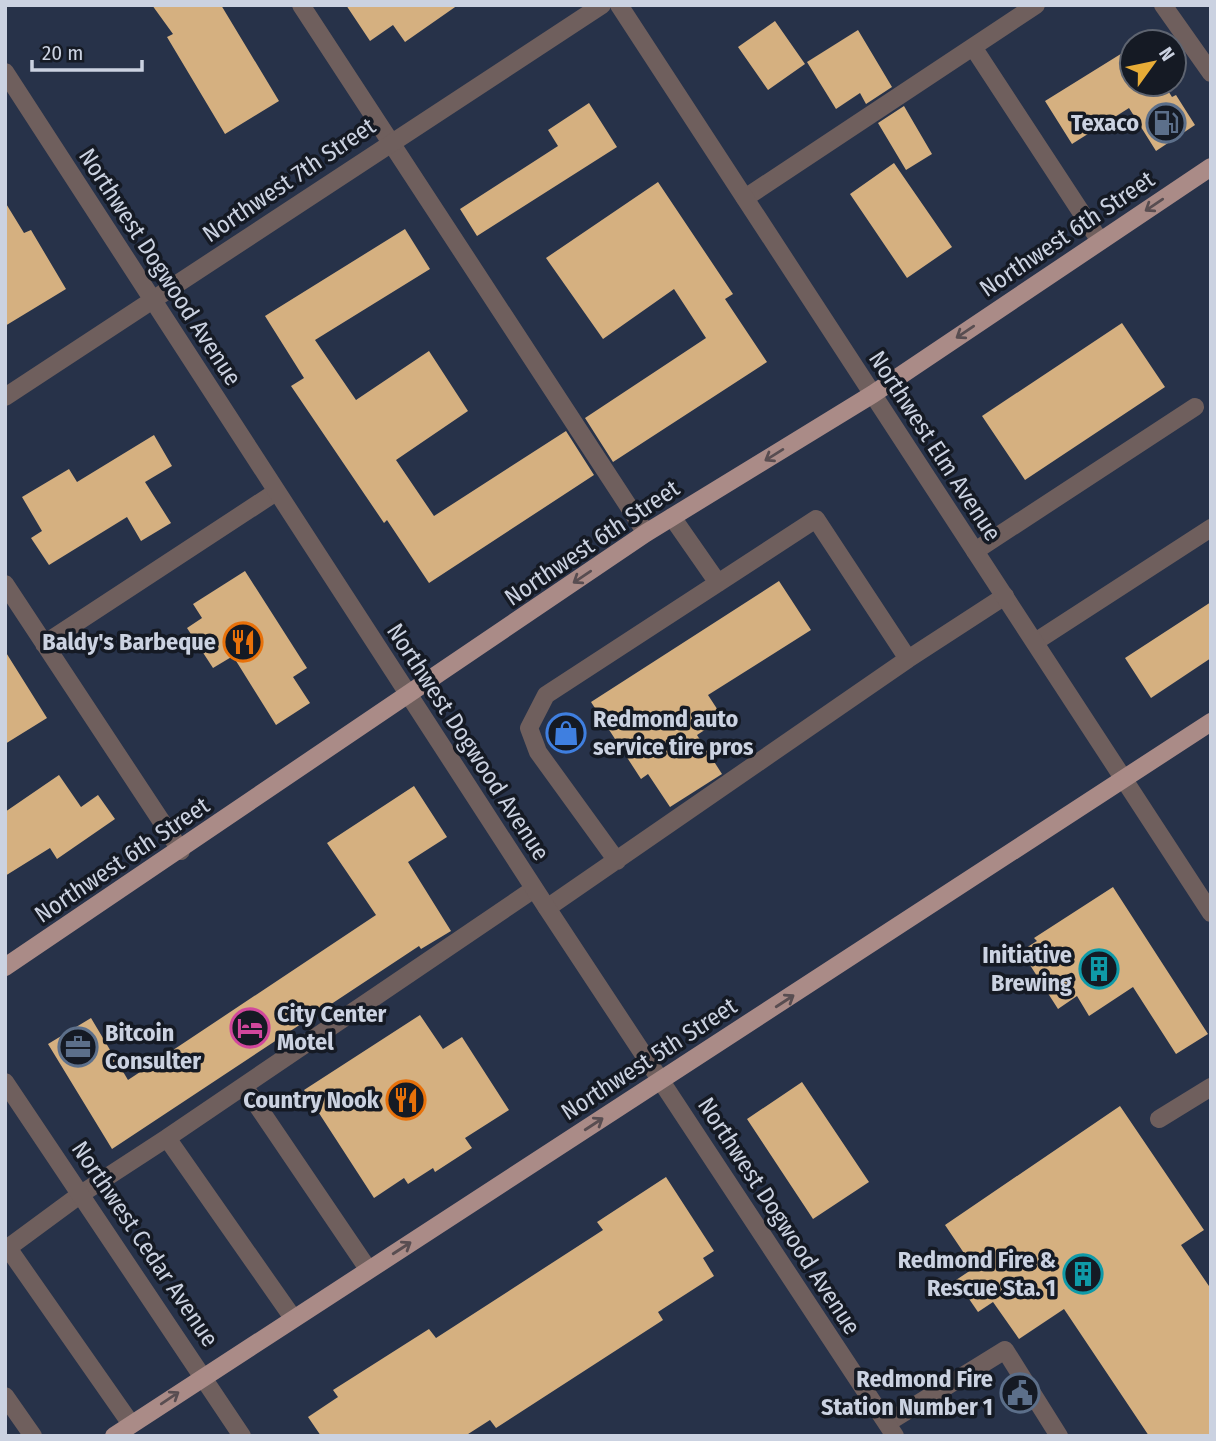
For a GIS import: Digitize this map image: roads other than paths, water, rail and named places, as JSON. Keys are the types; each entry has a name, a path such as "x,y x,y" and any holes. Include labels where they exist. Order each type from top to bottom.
{"main road":[{"name":"Northwest 6th Street","path":"5,967 181,851 646,533 873,394 1211,167"},
{"name":"Northwest 5th Street","path":"114,1436 1211,722"}],"street":[{"path":"301,5 646,533"},
{"name":"Northwest 7th Street","path":"5,397 602,5"},
{"name":"Northwest Elm Avenue","path":"620,5 1211,913"},
{"path":"745,198 1036,5"},
{"path":"1163,5 1211,74"},
{"path":"973,47 1100,242"},
{"name":"Northwest Dogwood Avenue","path":"5,72 660,1082 891,1429"},
{"path":"975,551 1195,407"},
{"path":"44,643 276,492"},
{"path":"673,517 719,583"},
{"path":"617,860 538,752 529,728 546,695 816,519 908,659"},
{"path":"1035,642 1211,528"},
{"path":"5,584 181,851"},
{"path":"547,908 1004,596"},
{"path":"131,1424 7,1249 81,1194 534,889"},
{"name":"Northwest Cedar Avenue","path":"5,1082 242,1436"},
{"path":"244,1086 368,1269"},
{"path":"1159,1119 1211,1087"},
{"path":"167,1138 293,1318"},
{"path":"891,1429 1005,1350 1057,1435"},
{"path":"5,1396 33,1436"}],"place":[{"name":"Texaco","path":"1166,123"},
{"name":"Baldy's Barbeque","path":"243,642"},
{"name":"Redmond auto service tire pros","path":"566,733"},
{"name":"Initiative Brewing","path":"1099,969"},
{"name":"City Center Motel","path":"250,1028"},
{"name":"Bitcoin Consulter","path":"78,1047"},
{"name":"Country Nook","path":"406,1100"},
{"name":"Redmond Fire & Rescue Sta. 1","path":"1083,1274"},
{"name":"Redmond Fire Station Number 1","path":"1020,1393"}]}
